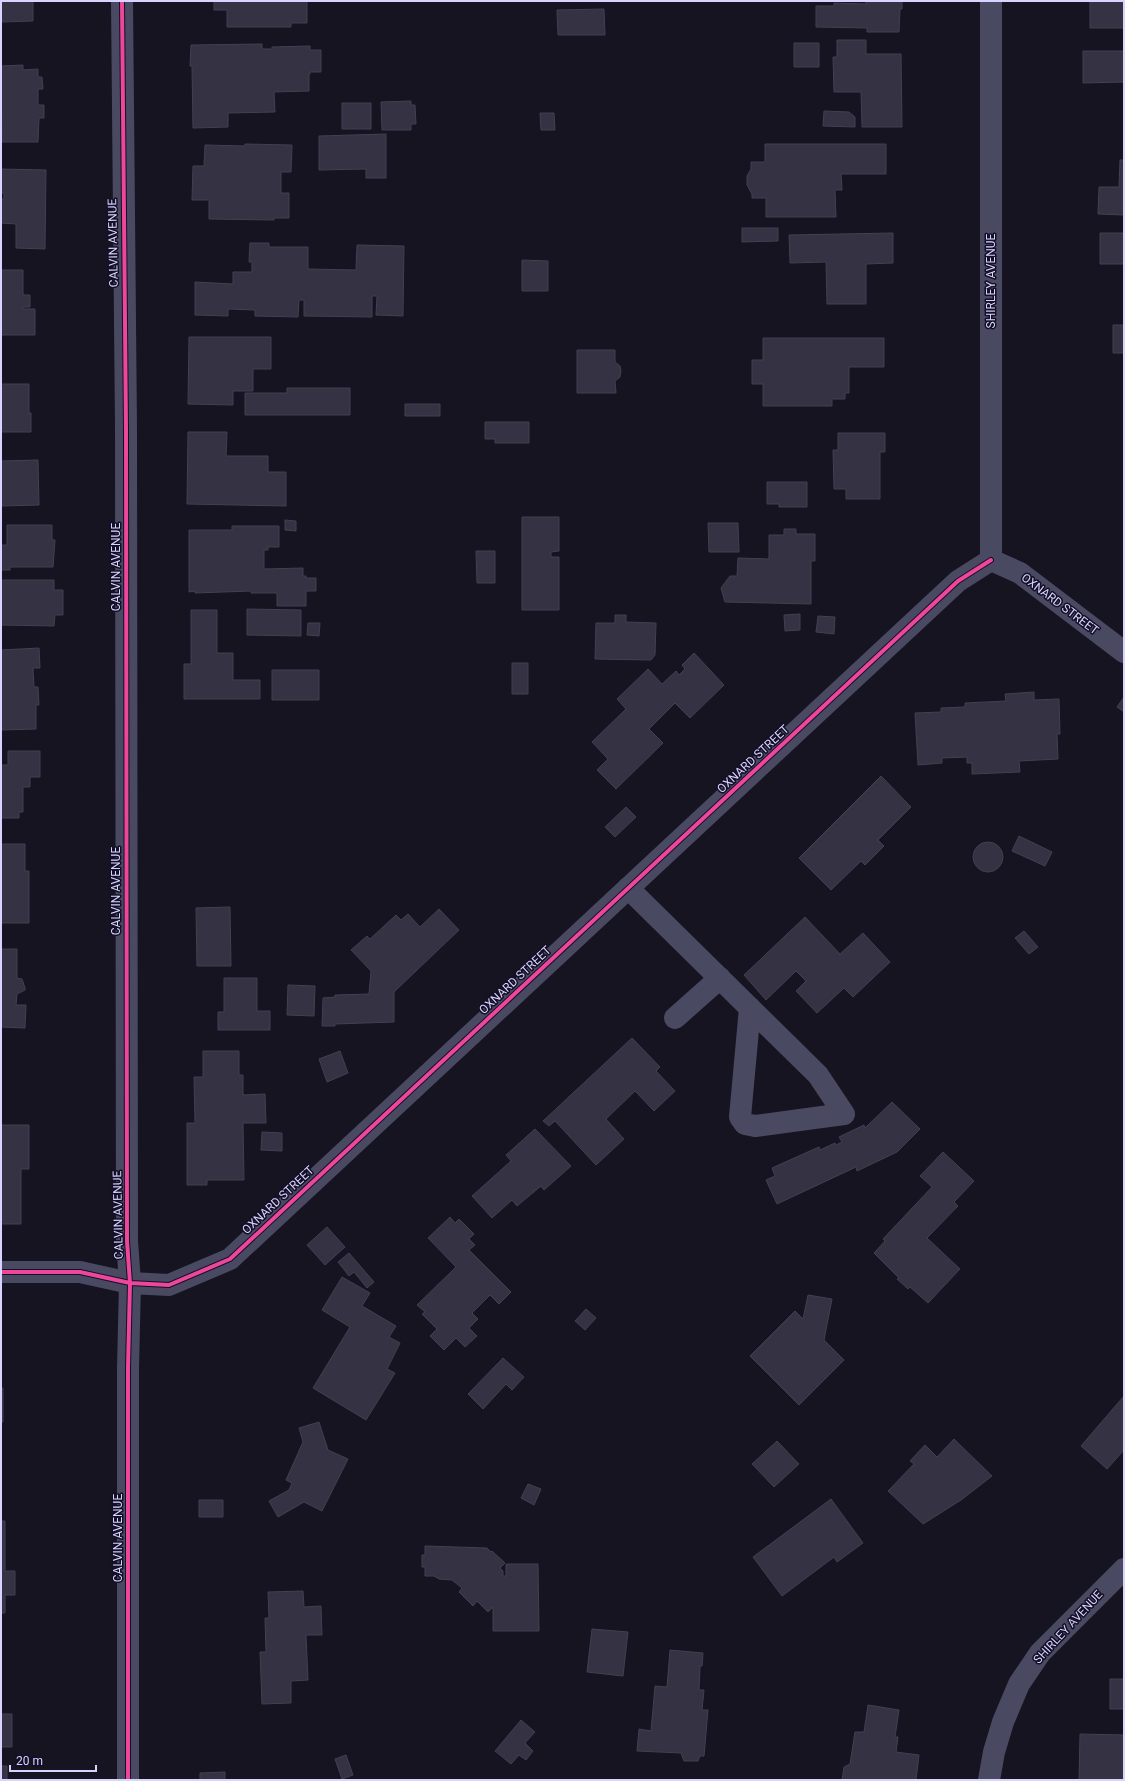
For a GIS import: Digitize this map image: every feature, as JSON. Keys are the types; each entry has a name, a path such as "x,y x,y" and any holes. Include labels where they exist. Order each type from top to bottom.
{"street":[{"name":"CALVIN AVENUE","path":"122,1 126,428 127,1233 130,1283 128,1368 128,1780"},
{"name":"SHIRLEY AVENUE","path":"991,560 992,1"},
{"name":"OXNARD STREET","path":"1,1272 80,1272 130,1283 169,1285 230,1259 958,581 991,560 1020,573 1124,652"},
{"path":"628,888 720,978 818,1075 844,1114 755,1126 745,1124 740,1117 750,1008"},
{"path":"675,1018 720,978"},
{"name":"SHIRLEY AVENUE","path":"989,1780 994,1752 1003,1722 1019,1684 1040,1653 1124,1570"}],"building":[{"path":"1,1 33,1 33,21 1,22"},
{"path":"214,1 307,1 307,23 291,23 291,27 227,27 227,10 214,10"},
{"path":"866,1 902,1 902,9 900,9 899,32 867,32 867,28 816,27 816,6 834,6 834,3 866,4"},
{"path":"1090,1 1124,1 1124,28 1090,28"},
{"path":"604,9 605,35 558,35 557,10"},
{"path":"837,40 866,40 866,54 901,54 902,127 862,127 861,92 834,92 833,57 837,57"},
{"path":"794,43 819,43 819,67 794,67"},
{"path":"262,44 262,49 272,49 272,47 310,46 310,50 321,50 321,72 310,72 309,91 274,92 275,112 228,113 228,127 193,128 192,66 190,66 191,45"},
{"path":"1083,51 1124,51 1124,82 1083,83"},
{"path":"23,65 23,70 38,69 38,77 42,77 43,89 38,89 38,105 44,105 44,118 39,118 38,142 2,142 1,66"},
{"path":"411,101 411,105 415,105 416,124 411,124 411,130 382,130 381,102"},
{"path":"342,103 371,103 371,129 342,129"},
{"path":"824,111 849,112 855,117 855,127 823,126"},
{"path":"540,113 554,113 555,130 541,130"},
{"path":"386,134 386,178 366,178 366,169 319,170 319,136"},
{"path":"245,144 292,145 291,172 281,172 281,193 289,193 289,218 274,218 274,220 209,219 209,200 192,200 193,166 204,166 205,145 245,146"},
{"path":"765,144 886,144 886,174 841,174 842,190 835,190 836,217 766,217 766,198 752,198 752,194 747,185 747,176 751,169 751,162 765,162"},
{"path":"1120,160 1124,160 1124,215 1098,214 1099,187 1119,187"},
{"path":"1,169 46,170 45,249 16,248 16,224 1,223 1,199 4,199 4,193 1,193"},
{"path":"742,228 778,228 778,241 742,242"},
{"path":"893,233 893,263 866,264 866,304 827,304 826,262 790,263 789,235"},
{"path":"1100,233 1124,233 1124,264 1100,264"},
{"path":"250,243 269,243 269,247 308,247 308,269 356,270 357,245 404,246 403,316 376,315 377,296 372,296 372,317 304,316 304,300 299,300 298,317 255,316 255,310 228,309 228,316 195,315 195,282 233,284 233,272 252,272 252,262 249,262"},
{"path":"522,260 548,261 548,291 522,291"},
{"path":"1,270 23,270 23,295 30,295 30,307 23,307 23,309 35,309 35,335 1,335"},
{"path":"1113,325 1124,325 1124,353 1113,353"},
{"path":"189,337 271,337 271,369 253,369 253,391 233,391 233,405 188,404"},
{"path":"763,338 884,338 884,367 849,367 849,393 845,393 845,399 832,399 832,406 763,406 763,384 752,384 752,360 763,360"},
{"path":"577,350 615,350 615,362 620,366 621,371 620,377 615,381 616,393 577,393"},
{"path":"1,384 29,384 29,413 31,413 31,432 1,432"},
{"path":"287,388 350,388 350,415 245,415 245,393 287,393"},
{"path":"405,404 440,404 440,416 405,416"},
{"path":"485,422 529,422 529,443 495,443 495,439 485,439"},
{"path":"188,432 227,432 226,456 268,456 268,472 286,472 286,506 187,504"},
{"path":"838,433 885,433 885,452 880,452 880,499 846,499 846,489 834,489 833,450 838,450"},
{"path":"38,460 39,505 1,506 1,461"},
{"path":"767,482 807,482 807,507 779,507 779,504 767,504"},
{"path":"522,517 559,517 559,551 551,552 551,557 559,557 559,610 522,610"},
{"path":"285,520 296,521 296,531 285,530"},
{"path":"708,523 738,523 739,552 709,552"},
{"path":"7,525 52,525 52,540 55,540 53,567 10,567 10,570 1,570 1,545 7,545"},
{"path":"232,526 279,526 279,547 268,547 268,550 264,550 264,569 303,568 303,576 306,576 306,578 316,578 316,591 306,591 306,606 277,606 277,593 251,593 251,591 189,592 189,530 232,530"},
{"path":"784,529 796,529 796,534 815,534 815,561 811,561 811,604 725,602 721,588 730,576 737,576 738,558 769,559 769,535 784,535"},
{"path":"476,551 495,551 495,583 477,583"},
{"path":"1,580 54,580 54,590 63,590 63,615 55,615 54,626 1,625"},
{"path":"247,609 301,610 301,636 247,635"},
{"path":"191,610 217,610 217,653 233,653 233,680 260,680 260,699 184,699 184,664 191,664"},
{"path":"800,614 800,630 785,631 784,615"},
{"path":"615,615 626,615 626,622 656,623 655,655 651,660 595,659 596,623 615,623"},
{"path":"818,616 835,617 834,634 816,632"},
{"path":"308,623 320,623 319,636 307,635"},
{"path":"39,648 40,668 33,668 34,687 38,687 39,705 36,705 36,729 1,730 1,650"},
{"path":"694,653 724,685 690,718 675,703 649,729 663,743 616,789 597,770 608,759 592,742 626,709 617,699 648,669 662,684 676,671 679,675 685,669 682,665"},
{"path":"512,663 528,663 528,694 512,694"},
{"path":"272,670 319,670 319,700 272,700"},
{"path":"1034,692 1034,700 1059,699 1060,734 1057,734 1058,759 1019,761 1020,772 972,774 972,763 967,763 967,757 942,758 942,763 918,765 915,713 941,712 941,708 965,707 965,703 1006,701 1005,694"},
{"path":"1124,697 1124,712 1117,707"},
{"path":"8,751 40,751 40,777 30,777 30,787 23,787 23,812 19,812 19,818 1,818 1,765 8,765"},
{"path":"881,776 911,807 878,840 884,846 865,865 861,861 831,890 799,858"},
{"path":"626,807 636,817 615,837 605,827"},
{"path":"1019,836 1052,852 1045,866 1012,851"},
{"path":"988,842 999,846 1003,857 999,868 988,872 977,868 973,857 977,846"},
{"path":"1,844 25,844 25,871 29,871 29,923 1,923"},
{"path":"230,907 231,966 197,966 196,908"},
{"path":"439,909 459,930 394,992 394,1022 335,1024 335,1026 322,1026 323,998 335,997 335,995 369,994 371,971 351,950 367,936 370,939 396,915 401,920 408,914 420,927"},
{"path":"805,917 840,954 863,933 890,962 853,997 844,988 817,1013 796,991 806,981 796,971 766,1000 744,975"},
{"path":"1024,931 1038,947 1029,954 1015,938"},
{"path":"1,949 17,949 17,978 22,979 25,990 17,994 16,1005 26,1005 25,1028 1,1027"},
{"path":"224,978 257,978 257,1011 270,1011 270,1030 218,1030 218,1012 224,1012"},
{"path":"288,985 315,986 314,1016 287,1015"},
{"path":"632,1038 660,1067 656,1071 675,1091 654,1111 635,1091 606,1119 624,1139 596,1165 555,1121 549,1126 543,1121"},
{"path":"203,1051 239,1051 239,1075 243,1075 243,1095 265,1094 266,1123 243,1123 244,1180 207,1180 207,1185 187,1185 187,1123 195,1123 194,1077 203,1077"},
{"path":"340,1051 348,1073 327,1082 319,1059"},
{"path":"892,1102 920,1129 897,1152 857,1171 856,1167 777,1204 766,1180 775,1176 772,1168 819,1147 820,1150 835,1143 836,1145 842,1142 839,1137 864,1125 865,1128"},
{"path":"1,1125 29,1125 29,1169 21,1169 21,1224 1,1224"},
{"path":"535,1129 571,1166 544,1190 541,1186 517,1206 512,1200 492,1218 472,1196 511,1161 506,1155"},
{"path":"262,1132 282,1133 282,1151 261,1150"},
{"path":"943,1152 974,1181 954,1202 958,1206 927,1238 960,1269 928,1303 910,1287 908,1289 897,1279 899,1278 874,1253 885,1241 883,1239 932,1187 920,1176"},
{"path":"450,1217 455,1223 459,1219 474,1234 469,1239 475,1245 469,1250 511,1292 499,1304 490,1295 472,1313 478,1319 469,1328 477,1336 465,1347 456,1338 444,1350 430,1336 437,1329 422,1314 425,1312 417,1305 456,1267 428,1238"},
{"path":"327,1227 345,1247 325,1265 307,1245"},
{"path":"349,1253 374,1282 367,1288 354,1272 349,1276 338,1262"},
{"path":"342,1277 370,1293 362,1306 396,1326 389,1337 400,1343 387,1369 395,1373 366,1420 313,1388 350,1327 322,1310"},
{"path":"808,1295 832,1299 824,1340 844,1360 799,1405 750,1356 795,1311 803,1319"},
{"path":"586,1309 596,1318 585,1330 575,1321"},
{"path":"503,1358 524,1377 512,1390 506,1384 483,1409 468,1394"},
{"path":"1,1388 3,1388 3,1422 1,1422"},
{"path":"1124,1396 1124,1450 1107,1469 1081,1446"},
{"path":"319,1422 328,1450 348,1459 322,1511 304,1502 278,1517 269,1501 289,1490 292,1483 286,1480 303,1442 299,1428"},
{"path":"954,1439 992,1476 961,1500 923,1524 888,1491 914,1464 910,1461 925,1445 937,1457"},
{"path":"777,1441 799,1464 774,1487 752,1464"},
{"path":"528,1484 541,1489 534,1505 521,1498"},
{"path":"831,1499 863,1543 837,1562 834,1557 782,1596 753,1557"},
{"path":"199,1500 223,1500 223,1517 199,1517"},
{"path":"1,1521 5,1521 5,1571 15,1571 15,1595 5,1595 5,1613 1,1613"},
{"path":"425,1546 487,1548 505,1563 500,1568 503,1571 503,1576 506,1576 506,1564 538,1564 539,1631 493,1631 493,1607 488,1612 477,1601 473,1606 459,1592 462,1588 452,1580 439,1579 434,1576 425,1576 425,1567 422,1567 422,1555 425,1555"},
{"path":"303,1591 304,1607 321,1606 322,1635 306,1635 308,1680 291,1681 291,1703 262,1704 260,1652 266,1652 265,1618 269,1618 268,1592"},
{"path":"592,1629 628,1632 623,1676 587,1672"},
{"path":"670,1650 703,1653 702,1666 700,1666 699,1690 704,1690 702,1710 708,1710 704,1756 700,1756 698,1761 684,1761 681,1753 637,1751 639,1729 651,1731 655,1686 667,1687"},
{"path":"1110,1679 1124,1679 1124,1709 1110,1709"},
{"path":"868,1705 899,1710 895,1737 898,1737 896,1752 919,1755 916,1780 842,1780 844,1767 850,1764 855,1732 864,1732"},
{"path":"1,1714 12,1714 12,1747 1,1747"},
{"path":"521,1720 535,1732 525,1743 533,1751 526,1760 519,1755 511,1764 495,1751"},
{"path":"1080,1734 1124,1735 1124,1780 1079,1780"},
{"path":"346,1755 353,1775 342,1779 335,1759"},
{"path":"1,1766 7,1766 7,1780 1,1780"},
{"path":"225,1772 225,1780 200,1780 200,1773"}],"cycle path":[{"path":"122,1 126,428 127,1241 130,1283 128,1368 128,1780"},
{"path":"1,1272 80,1272 130,1283 169,1285 230,1259 958,581 991,560"}]}
